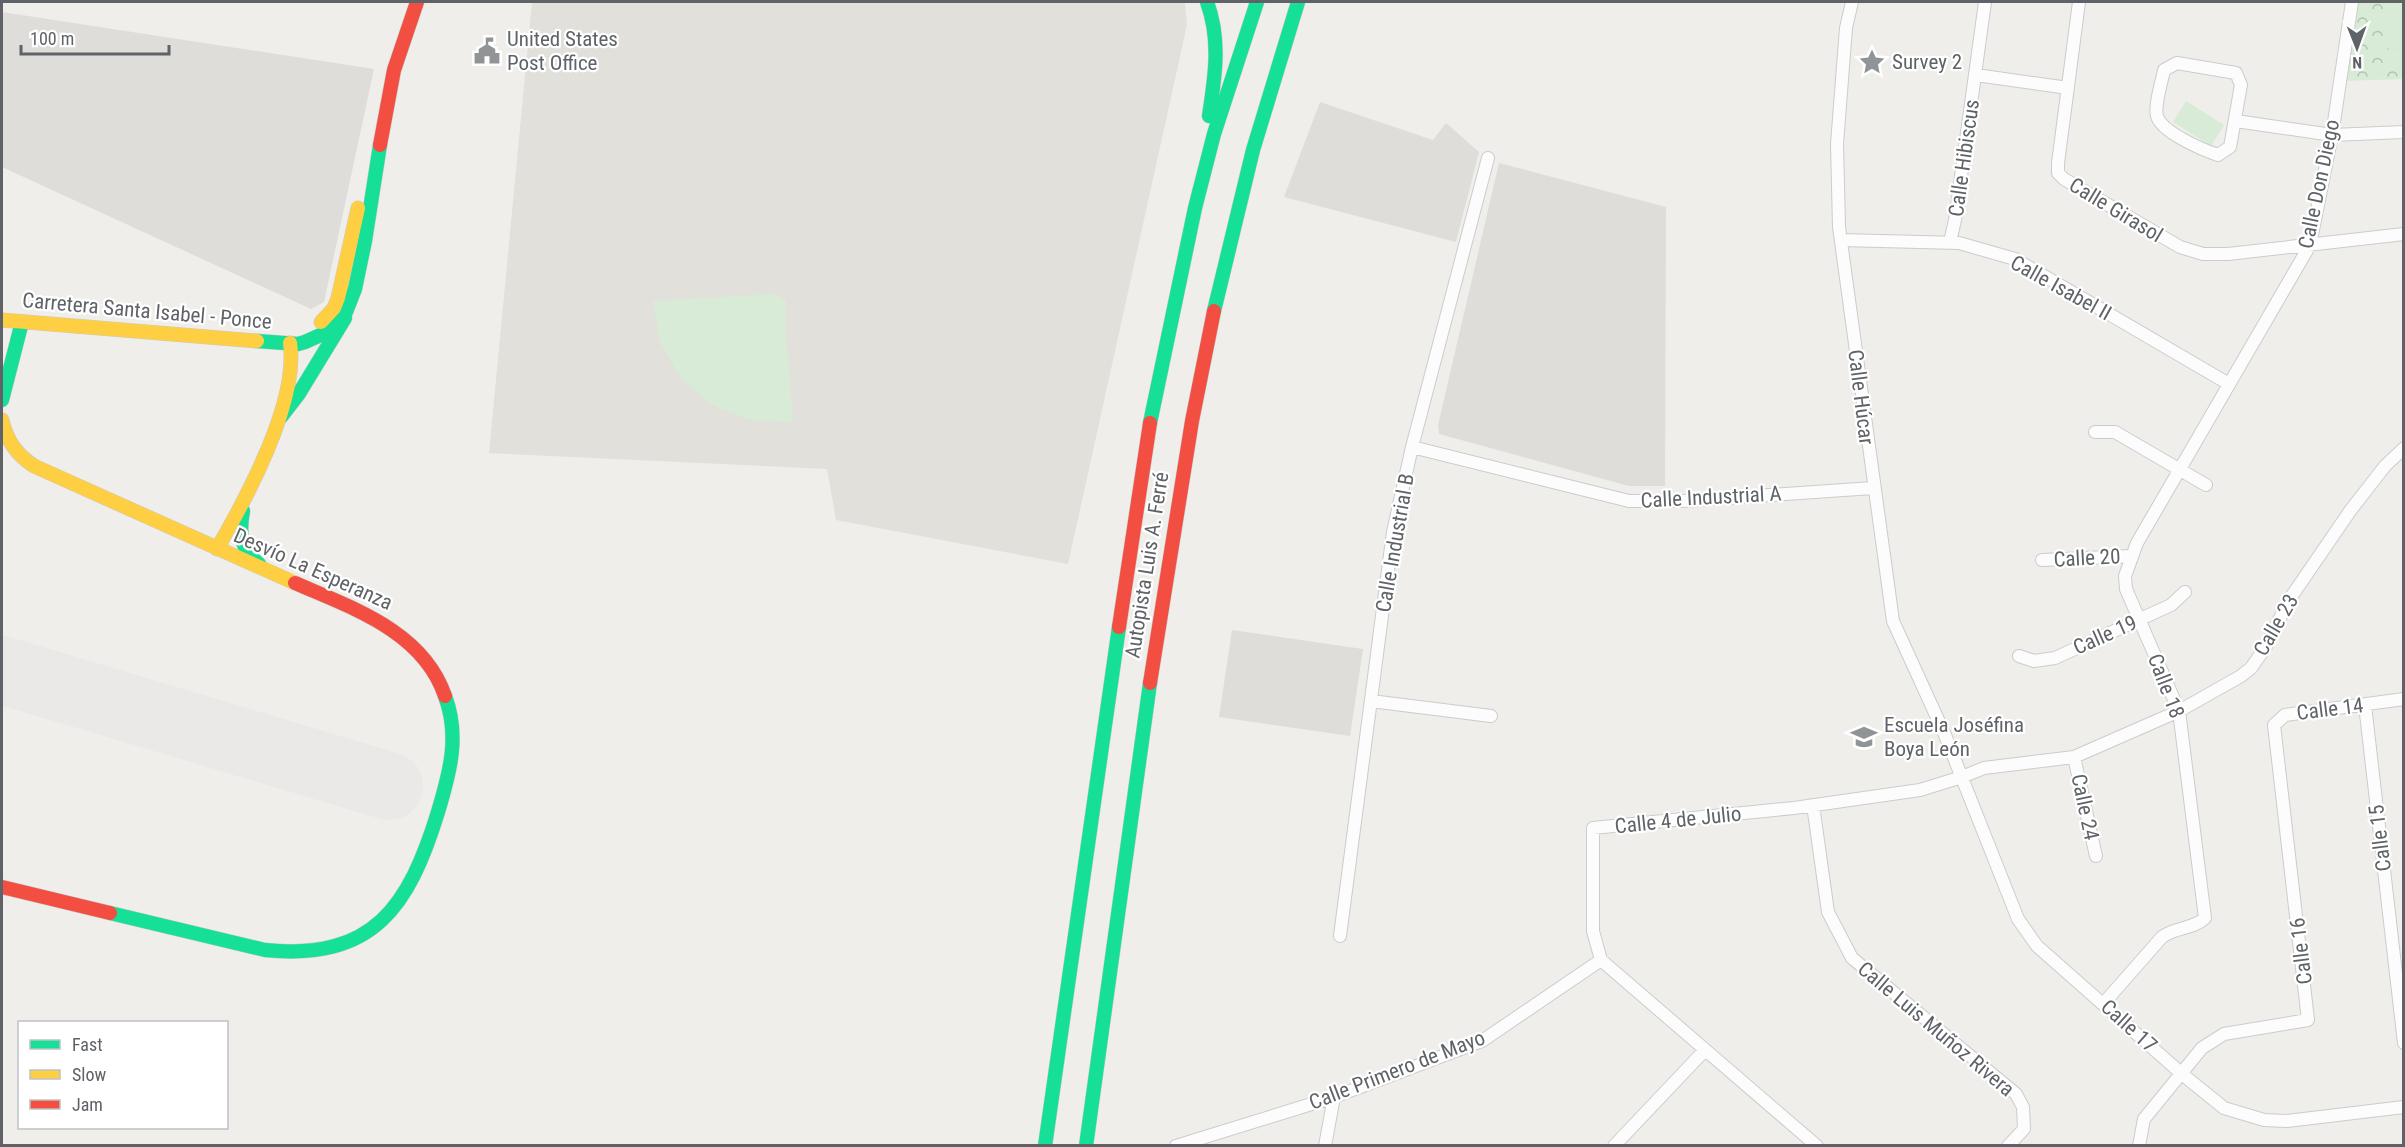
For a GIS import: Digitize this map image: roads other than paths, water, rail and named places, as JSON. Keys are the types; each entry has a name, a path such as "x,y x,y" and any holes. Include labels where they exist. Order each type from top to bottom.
{"main road":[{"name":"Carretera Santa Isabel - Ponce","path":"290,343 328,316 339,298 351,250 380,84 405,2"},
{"name":"Carretera Santa Isabel - Ponce","path":"2,320 290,343 307,342 320,337 346,312 353,294 363,253 392,78 417,2"},
{"path":"411,25 429,2"},
{"path":"1195,208 1195,169 1209,115 1216,60 1215,31 1207,2"},
{"name":"Autopista Luis A. Ferré","path":"1045,1146 1126,575 1153,405 1195,208 1214,134 1257,2"},
{"name":"Autopista Luis A. Ferré","path":"1086,1146 1159,617 1213,314 1253,150 1298,2"},
{"path":"1253,150 1284,72 1300,23 1311,2"},
{"path":"277,422 298,395 344,322 346,312"},
{"path":"2,400 22,322"},
{"path":"217,549 246,496 277,422 290,372 293,350 290,343"},
{"name":"Desvío La Esperanza","path":"2,420 11,446 21,458 34,466 369,616 409,640 429,663 448,704 453,735 453,750 447,780 418,867 408,888 394,908 371,929 343,944 312,952 280,953 2,887"},
{"path":"246,496 239,529 241,543 250,558 272,573"}],"street":[{"name":"Calle Húcar","path":"1852,2 1846,28 1837,144 1841,240 1873,488 1893,621 1962,777"},
{"name":"Calle Hibiscus","path":"1950,242 1985,2"},
{"name":"Calle Girasol","path":"2079,2 2058,163 2058,173 2064,179 2180,247 2203,254 2228,254 2403,234"},
{"name":"Calle Don Diego","path":"2229,384 2310,245 2332,135 2352,2"},
{"path":"2177,63 2236,73 2241,85 2236,121 2230,147 2218,155 2200,149 2160,124 2156,114 2164,70 2177,63"},
{"path":"1976,75 2068,88"},
{"path":"2236,121 2332,135 2403,132"},
{"name":"Calle Industrial B","path":"1340,936 1393,532 1412,447 1488,158"},
{"name":"Calle Isabel II","path":"1841,240 1950,242 2015,260 2229,384"},
{"name":"Calle 18","path":"2104,1004 2162,937 2170,931 2199,923 2205,918 2180,711 2138,621 2126,589 2125,576 2131,556 2179,468 2229,384"},
{"path":"2095,432 2115,432 2206,485"},
{"name":"Calle Industrial A","path":"1412,447 1629,501 1683,501 1873,488"},
{"name":"Calle 23","path":"1962,777 1984,768 2074,757 2180,711 2241,676 2251,668 2265,648 2289,600 2350,511 2385,466 2403,448"},
{"name":"Calle 20","path":"2042,560 2131,556"},
{"name":"Calle 19","path":"2019,656 2034,661 2055,658 2171,605 2186,592"},
{"name":"Calle 14","path":"2276,739 2274,725 2284,715 2403,699"},
{"path":"1371,701 1491,716"},
{"name":"Calle 15","path":"2365,705 2403,1043"},
{"name":"Calle 16","path":"2182,1074 2202,1047 2224,1034 2308,1020 2276,739"},
{"name":"Calle 24","path":"2074,757 2096,856"},
{"name":"Calle 4 de Julio","path":"1601,960 1593,932 1593,828 1813,805 1920,790 1962,777"},
{"name":"Calle 17","path":"1962,777 2018,919 2037,946 2182,1074 2224,1108 2264,1120 2287,1121 2403,1107"},
{"name":"Calle Luis Muñoz Rivera","path":"1813,805 1828,912 1852,958 2016,1094 2023,1107 2024,1129 2008,1146"},
{"path":"1601,960 1817,1146"},
{"name":"Calle Primero de Mayo","path":"1176,1146 1334,1097 1482,1041 1601,960"},
{"path":"1614,1146 1705,1050"},
{"path":"2139,1146 2144,1119 2182,1074"},
{"path":"1325,1146 1334,1097"}],"place":[{"name":"United States Post Office","path":"487,51"},
{"name":"Survey 2","path":"1872,62"},
{"name":"Escuela Joséfina Boya León","path":"1864,737"}]}
